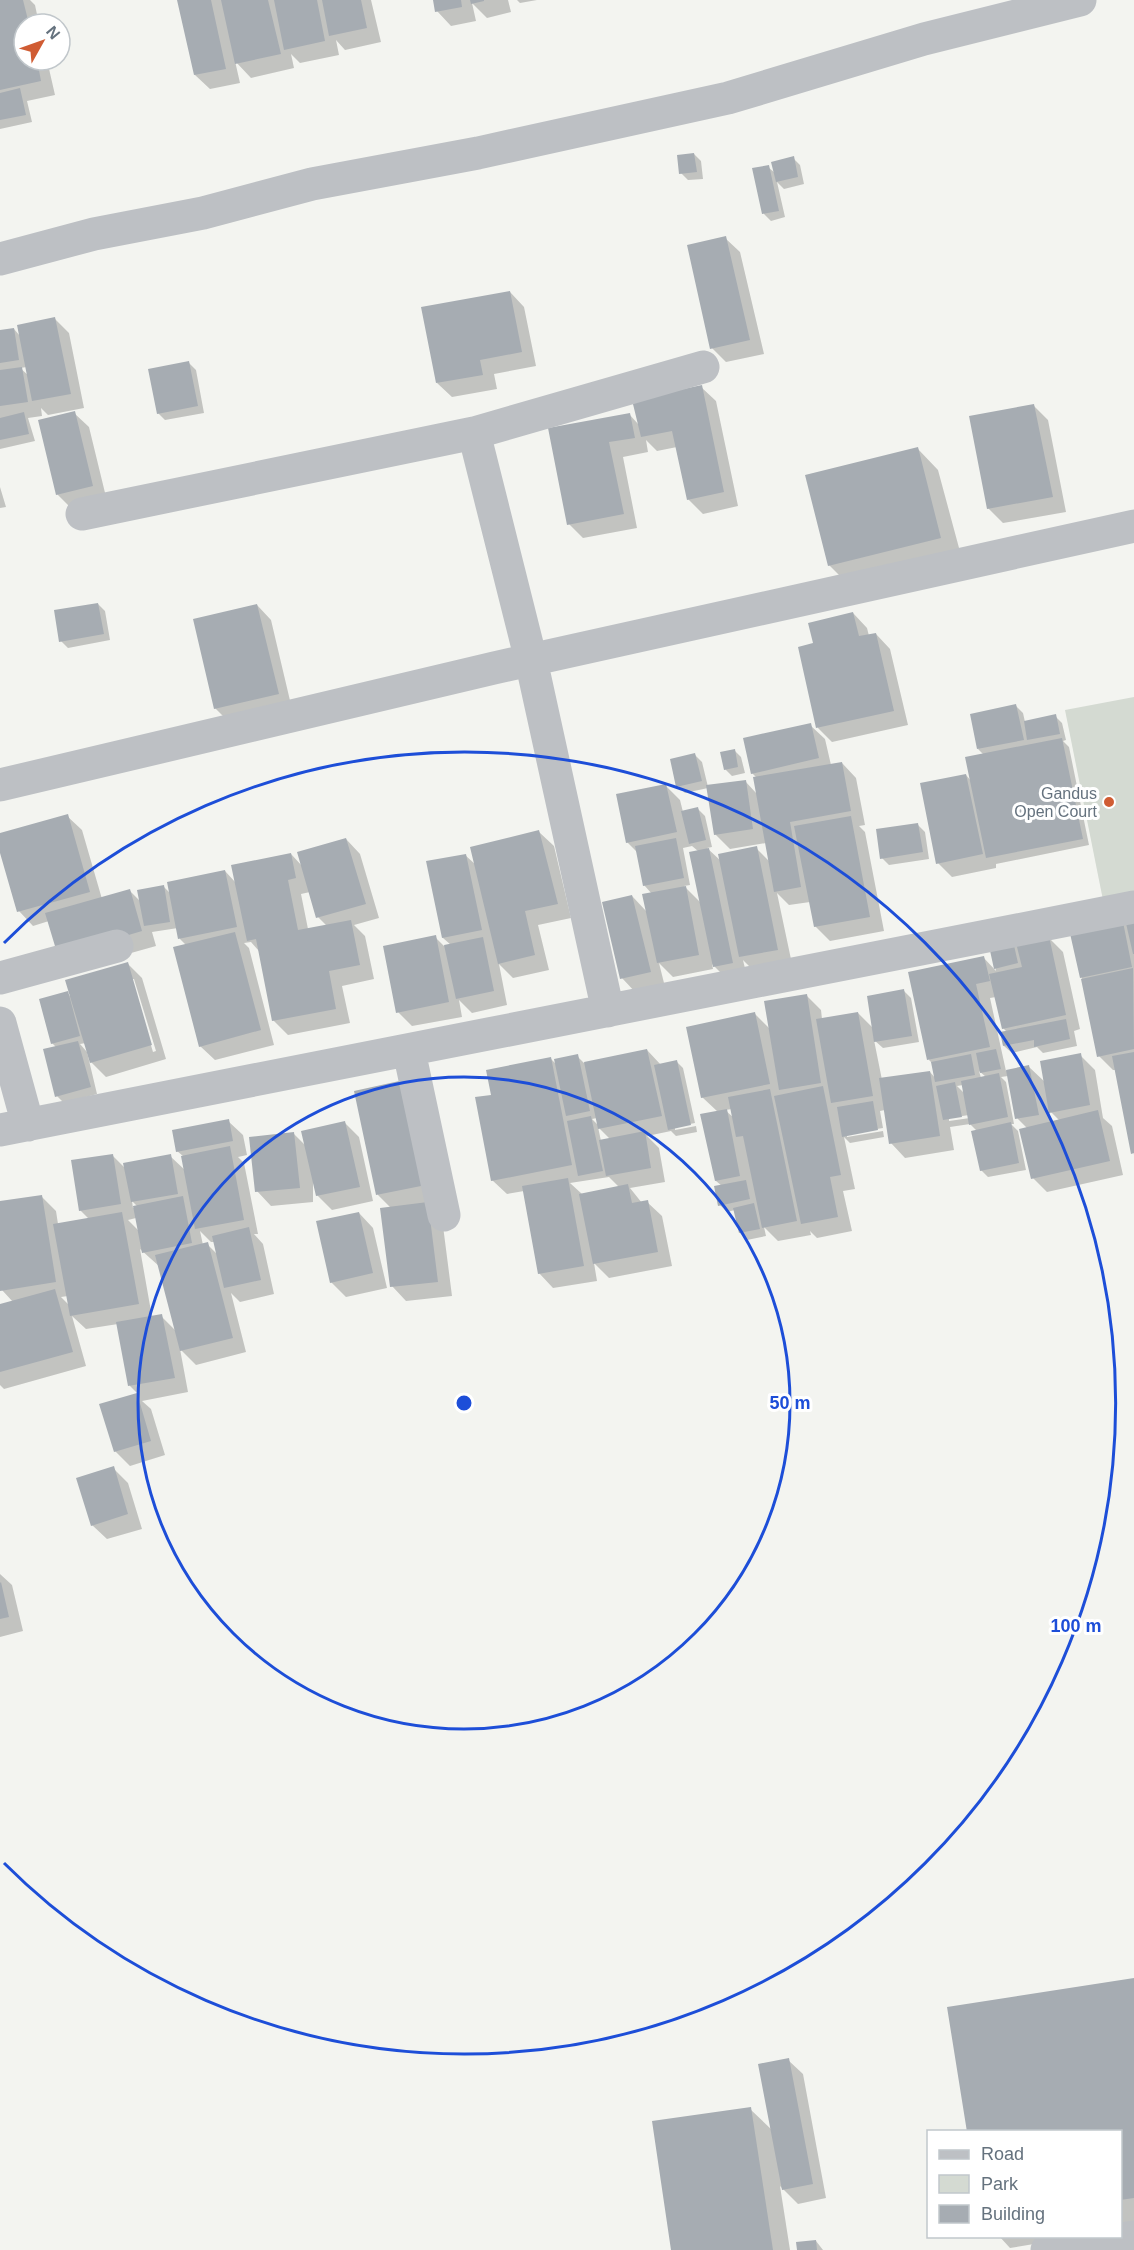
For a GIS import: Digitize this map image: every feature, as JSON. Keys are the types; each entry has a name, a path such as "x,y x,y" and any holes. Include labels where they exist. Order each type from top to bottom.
{"street":[{"path":"0,259 94,234 203,213 312,184 478,153 728,98 924,39 1080,0"},
{"path":"82,514 474,433 703,367"},
{"path":"474,433 531,660 608,1011"},
{"path":"0,785 531,660 1134,526"},
{"path":"0,1023 14,1128 1134,907"},
{"path":"0,978 117,946"},
{"path":"409,1051 444,1215"},
{"path":"1047,2250 1134,2237"}],"green space":[{"name":"Gandus Open Court","path":"1134,697 1134,895 1103,900 1065,710"}],"building":[{"path":"0,0 23,0 26,12 12,12 12,72 39,72 41,81 0,90"},
{"path":"177,0 211,0 226,69 194,75"},
{"path":"221,0 268,0 281,54 235,64"},
{"path":"274,0 317,0 325,41 284,50"},
{"path":"322,0 361,0 367,28 329,36"},
{"path":"433,0 461,0 462,7 435,12"},
{"path":"470,0 484,0 484,1 471,4"},
{"path":"20,88 26,115 0,120 0,93"},
{"path":"694,153 697,172 679,174 677,155"},
{"path":"794,156 798,177 776,182 771,162"},
{"path":"769,165 779,211 762,214 752,168"},
{"path":"726,236 750,340 710,349 687,245"},
{"path":"510,291 522,352 480,360 483,375 436,383 421,307"},
{"path":"55,317 71,394 32,401 17,325"},
{"path":"14,328 19,360 0,363 0,330"},
{"path":"189,361 198,406 157,414 148,369"},
{"path":"22,367 28,402 0,406 0,370"},
{"path":"702,385 724,492 687,500 672,431 641,437 632,400"},
{"path":"1034,404 1053,497 987,509 969,416"},
{"path":"75,411 93,486 56,495 38,420"},
{"path":"24,412 29,434 0,440 0,418"},
{"path":"630,413 635,438 609,442 624,514 567,525 548,428"},
{"path":"918,447 941,538 828,566 805,475"},
{"path":"98,603 104,634 59,642 54,610"},
{"path":"257,604 279,694 214,709 193,619"},
{"path":"853,612 859,636 876,633 894,711 816,728 798,647 813,643 808,623"},
{"path":"1016,704 1024,740 977,749 970,714"},
{"path":"1056,714 1060,734 1027,740 1024,721"},
{"path":"811,723 819,758 751,774 743,738"},
{"path":"1062,738 1083,839 986,858 965,757"},
{"path":"735,749 738,767 724,770 720,752"},
{"path":"695,753 702,781 676,787 670,759"},
{"path":"842,762 851,811 790,822 801,887 774,892 753,777"},
{"path":"966,774 983,854 936,864 920,783"},
{"path":"746,780 753,829 714,835 706,785"},
{"path":"666,784 677,832 626,843 616,794"},
{"path":"698,807 706,840 689,844 681,811"},
{"path":"68,814 90,892 17,912 0,853 0,833"},
{"path":"851,816 870,917 814,927 794,826"},
{"path":"918,823 923,852 880,859 876,829"},
{"path":"539,830 558,904 525,911 535,955 498,964 470,847"},
{"path":"346,838 366,904 316,918 297,852"},
{"path":"676,838 684,878 643,886 635,846"},
{"path":"757,846 778,950 739,957 718,854"},
{"path":"709,848 733,963 713,967 689,852"},
{"path":"291,853 296,878 288,880 298,930 351,920 360,965 329,971 336,1009 272,1021 256,939 247,941 231,865"},
{"path":"466,854 482,930 442,938 426,861"},
{"path":"225,870 237,927 178,939 167,882"},
{"path":"164,885 170,922 144,926 137,890"},
{"path":"686,886 699,955 657,963 642,894"},
{"path":"130,889 142,931 58,956 45,913"},
{"path":"632,895 651,972 620,979 602,902"},
{"path":"1122,917 1132,967 1080,978 1069,929"},
{"path":"1134,917 1134,954 1133,954 1125,919"},
{"path":"235,932 261,1030 199,1047 173,947"},
{"path":"436,935 449,1002 396,1013 383,946"},
{"path":"1049,936 1066,1015 1002,1029 989,974 1022,967 1016,943"},
{"path":"483,937 494,991 456,999 444,945"},
{"path":"1013,941 1018,963 994,969 989,946"},
{"path":"984,956 990,981 976,984 990,1047 927,1060 908,972"},
{"path":"128,962 152,1045 90,1063 65,980"},
{"path":"1133,968 1134,1049 1097,1057 1081,979"},
{"path":"904,989 912,1036 874,1042 867,996"},
{"path":"68,991 80,1036 51,1044 39,999"},
{"path":"807,994 821,1083 779,1090 764,1001"},
{"path":"755,1012 770,1084 701,1098 686,1027"},
{"path":"858,1012 873,1096 831,1103 816,1019"},
{"path":"1066,1019 1070,1039 1034,1047 1034,1040 1003,1046 1000,1032"},
{"path":"78,1041 91,1087 55,1097 43,1049"},
{"path":"647,1049 662,1116 598,1129 584,1062"},
{"path":"996,1049 1001,1069 980,1073 976,1053"},
{"path":"1134,1052 1134,1153 1131,1154 1112,1056"},
{"path":"1081,1053 1090,1105 1049,1113 1040,1061"},
{"path":"578,1054 590,1111 566,1116 554,1059"},
{"path":"971,1054 975,1075 935,1082 931,1062"},
{"path":"551,1057 572,1165 491,1181 475,1097 491,1095 486,1070"},
{"path":"677,1060 691,1125 668,1130 654,1065"},
{"path":"1029,1065 1039,1115 1015,1119 1006,1070"},
{"path":"930,1071 940,1136 889,1144 879,1078"},
{"path":"999,1073 1008,1117 969,1125 961,1081"},
{"path":"404,1080 426,1185 376,1195 354,1091"},
{"path":"955,1082 962,1117 943,1120 936,1086"},
{"path":"823,1086 841,1175 830,1177 838,1217 801,1224 774,1096"},
{"path":"770,1089 797,1221 762,1228 743,1136 736,1137 728,1097"},
{"path":"873,1101 878,1130 842,1137 837,1107"},
{"path":"727,1109 740,1176 715,1181 700,1114"},
{"path":"1098,1110 1110,1161 1031,1179 1019,1129"},
{"path":"591,1116 603,1171 578,1176 567,1121"},
{"path":"229,1119 233,1141 176,1152 172,1130"},
{"path":"345,1121 360,1187 316,1196 301,1131"},
{"path":"1011,1122 1019,1163 980,1171 971,1131"},
{"path":"645,1131 651,1168 606,1176 599,1140"},
{"path":"294,1132 300,1188 255,1192 249,1137"},
{"path":"230,1146 244,1220 195,1229 181,1156"},
{"path":"113,1154 121,1204 79,1211 71,1160"},
{"path":"171,1154 178,1194 131,1202 123,1163"},
{"path":"568,1178 584,1266 538,1274 522,1186"},
{"path":"746,1180 750,1199 718,1206 714,1186"},
{"path":"628,1184 632,1203 648,1200 658,1252 593,1264 579,1194"},
{"path":"42,1195 56,1282 0,1291 0,1201"},
{"path":"183,1196 192,1243 142,1253 133,1206"},
{"path":"428,1202 438,1282 390,1287 380,1208"},
{"path":"754,1203 760,1229 739,1233 733,1208"},
{"path":"122,1212 139,1304 70,1316 53,1224"},
{"path":"359,1212 373,1273 330,1283 316,1221"},
{"path":"249,1227 261,1280 224,1288 212,1236"},
{"path":"208,1242 233,1338 180,1351 155,1255"},
{"path":"55,1289 73,1352 0,1372 0,1304"},
{"path":"162,1314 175,1378 128,1386 116,1322"},
{"path":"137,1393 151,1441 114,1452 99,1404"},
{"path":"114,1466 128,1514 91,1526 76,1478"},
{"path":"0,1583 9,1617 0,1619"},
{"path":"1134,1978 1134,2198 1122,2200 1122,2130 967,2130 947,2007"},
{"path":"789,2058 813,2184 782,2190 758,2064"},
{"path":"751,2107 773,2250 671,2250 652,2121"},
{"path":"816,2240 817,2250 797,2250 796,2242"}],"place":[{"name":"Gandus Open Court","path":"1109,802"}]}
